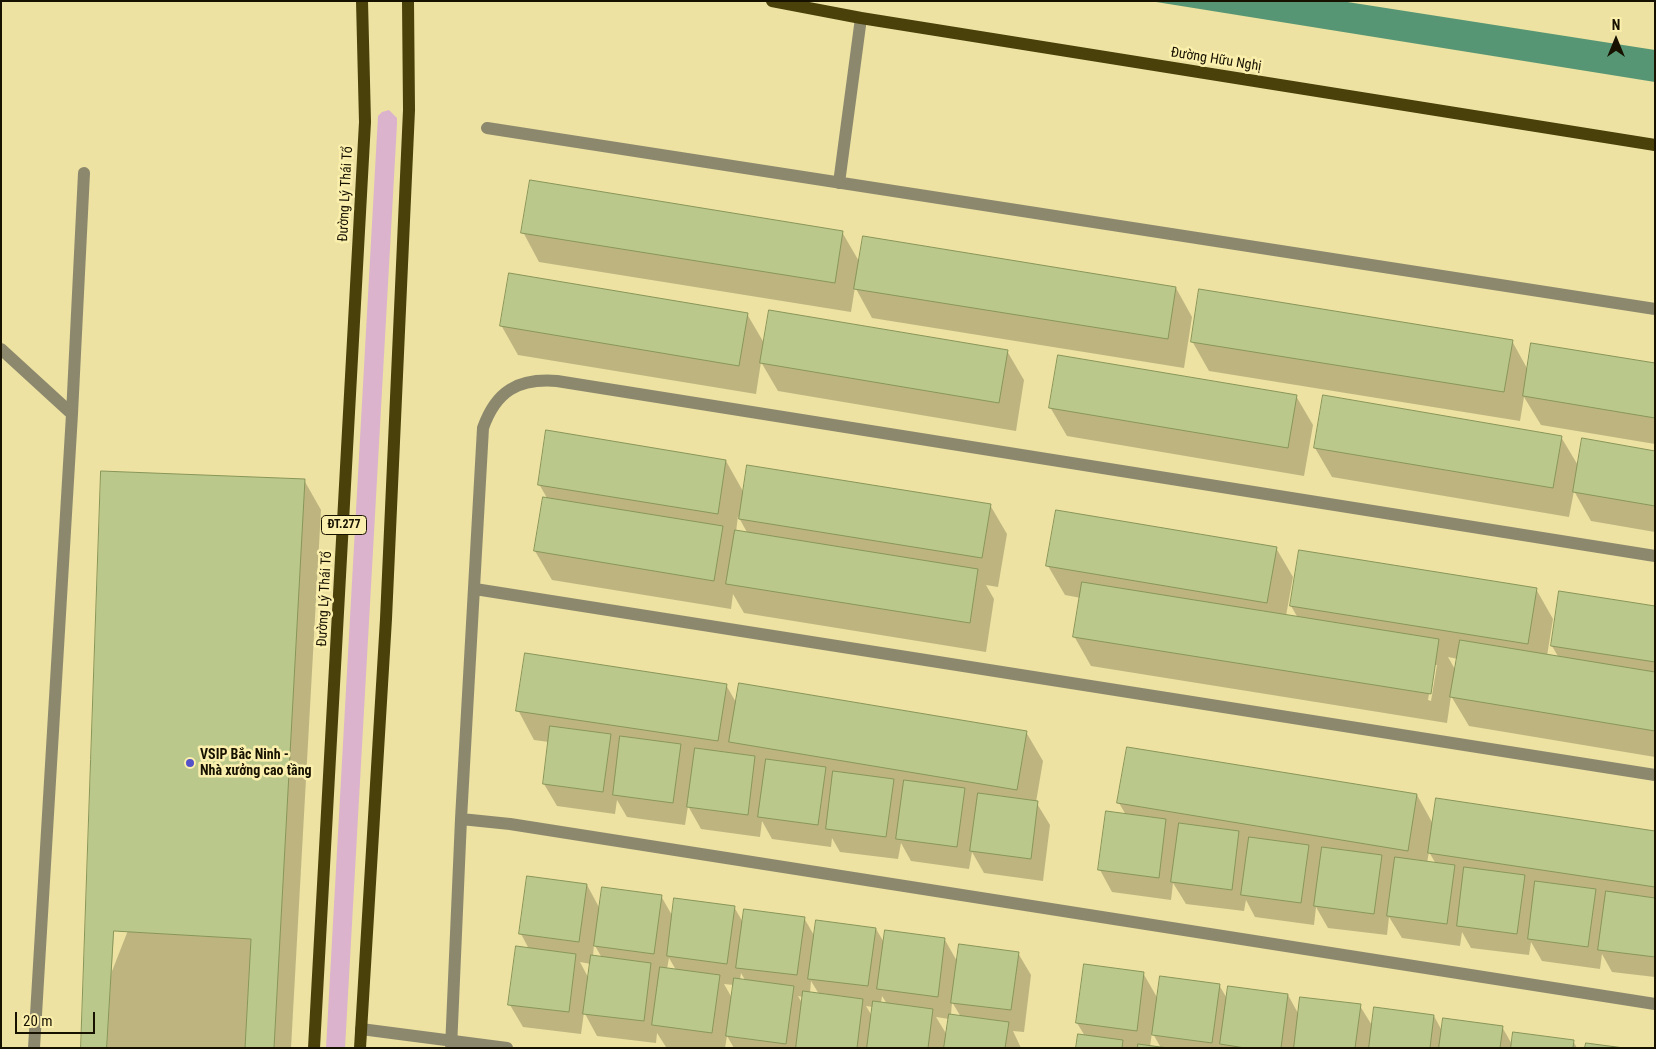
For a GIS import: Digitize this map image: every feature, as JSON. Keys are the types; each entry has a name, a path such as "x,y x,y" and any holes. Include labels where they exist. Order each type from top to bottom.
{"main road":[{"name":"Đường Lý Thái Tổ","path":"314,1048 365,122 362,1"},
{"path":"360,1048 386,619 409,110 408,1"},
{"name":"Đường Hữu Nghị","path":"772,1 860,18 1655,145"}],"street":[{"path":"839,183 860,18"},
{"path":"488,128 1655,309"},
{"path":"34,1048 72,414 84,172"},
{"path":"1,349 72,414"},
{"path":"451,1044 461,819 483,428 488,413 498,398 511,389 542,380 1655,556"},
{"path":"474,589 1655,775"},
{"path":"461,819 510,824 1655,1004"},
{"path":"361,1029 451,1044 508,1048"}],"shaded area":[{"path":"1150,1 1341,1 1655,50 1655,82"},
{"path":"389,110 397,118 397,124 345,1048 326,1048 378,116 382,112"}],"building":[{"path":"530,180 843,231 835,283 521,233"},
{"path":"863,236 1176,287 1168,339 854,289"},
{"path":"509,273 748,313 739,366 500,326"},
{"path":"1199,289 1513,340 1504,392 1191,342"},
{"path":"769,310 1008,350 999,403 760,363"},
{"path":"1531,343 1655,363 1655,418 1523,396"},
{"path":"1058,355 1297,395 1288,448 1049,408"},
{"path":"1323,395 1562,436 1553,488 1314,448"},
{"path":"546,430 726,460 718,514 538,485"},
{"path":"1582,438 1655,451 1655,506 1573,492"},
{"path":"747,465 991,504 982,558 739,519"},
{"name":"VSIP Bắc Ninh - Nhà xưởng cao tầng","path":"101,471 305,479 274,1048 81,1048"},
{"path":"543,497 723,526 714,581 534,551"},
{"path":"1056,510 1277,547 1267,603 1046,566"},
{"path":"735,530 978,569 970,623 726,584"},
{"path":"1299,550 1537,588 1528,644 1290,606"},
{"path":"1082,582 1439,639 1431,694 1073,637"},
{"path":"1559,591 1655,606 1655,662 1551,646"},
{"path":"1460,640 1655,672 1655,731 1450,697"},
{"path":"525,653 727,684 718,741 516,711"},
{"path":"739,683 1027,731 1017,790 729,742"},
{"path":"550,726 611,734 603,792 543,784"},
{"path":"620,736 681,744 673,803 613,795"},
{"path":"1127,747 1417,794 1408,851 1117,803"},
{"path":"695,748 755,756 748,815 687,807"},
{"path":"766,759 826,767 818,825 758,817"},
{"path":"833,771 894,779 886,837 826,829"},
{"path":"904,780 965,788 957,847 896,839"},
{"path":"978,793 1038,801 1031,859 970,851"},
{"path":"1436,798 1655,831 1655,887 1428,853"},
{"path":"1106,811 1166,819 1159,878 1098,870"},
{"path":"1179,823 1239,831 1232,890 1171,882"},
{"path":"1249,837 1309,845 1301,903 1241,895"},
{"path":"1322,847 1382,855 1374,914 1314,906"},
{"path":"1395,857 1455,865 1447,924 1387,916"},
{"path":"1464,867 1525,875 1517,934 1457,926"},
{"path":"527,876 587,884 579,942 519,934"},
{"path":"1535,881 1596,889 1588,947 1528,939"},
{"path":"602,887 662,895 654,954 594,946"},
{"path":"1606,891 1655,898 1655,957 1598,950"},
{"path":"674,898 735,906 727,964 667,956"},
{"path":"744,909 805,917 797,975 736,968"},
{"path":"816,920 876,928 868,986 808,979"},
{"path":"885,930 945,938 938,997 877,989"},
{"path":"114,931 251,939 245,1048 107,1048"},
{"path":"959,944 1019,952 1011,1010 951,1003"},
{"path":"516,946 576,954 569,1012 508,1005"},
{"path":"591,955 651,963 644,1021 583,1014"},
{"path":"1084,964 1144,972 1137,1031 1076,1023"},
{"path":"660,967 720,975 712,1033 652,1025"},
{"path":"1160,976 1220,984 1212,1043 1152,1035"},
{"path":"734,978 794,986 786,1044 726,1036"},
{"path":"1228,986 1288,994 1281,1048 1245,1048 1220,1044"},
{"path":"803,991 863,999 857,1048 796,1048"},
{"path":"1300,997 1361,1004 1355,1048 1294,1048"},
{"path":"873,1001 933,1009 928,1048 867,1048"},
{"path":"1374,1007 1434,1015 1430,1048 1369,1048"},
{"path":"949,1014 1009,1022 1005,1048 944,1048"},
{"path":"1443,1018 1503,1026 1500,1048 1439,1048"},
{"path":"1513,1032 1574,1040 1573,1048 1511,1048"},
{"path":"1078,1034 1123,1040 1122,1048 1076,1048"},
{"path":"1586,1043 1624,1048 1585,1048"},
{"path":"1138,1044 1168,1048 1138,1048"}],"place":[{"name":"VSIP Bắc Ninh - Nhà xưởng cao tầng","path":"190,763"}]}
